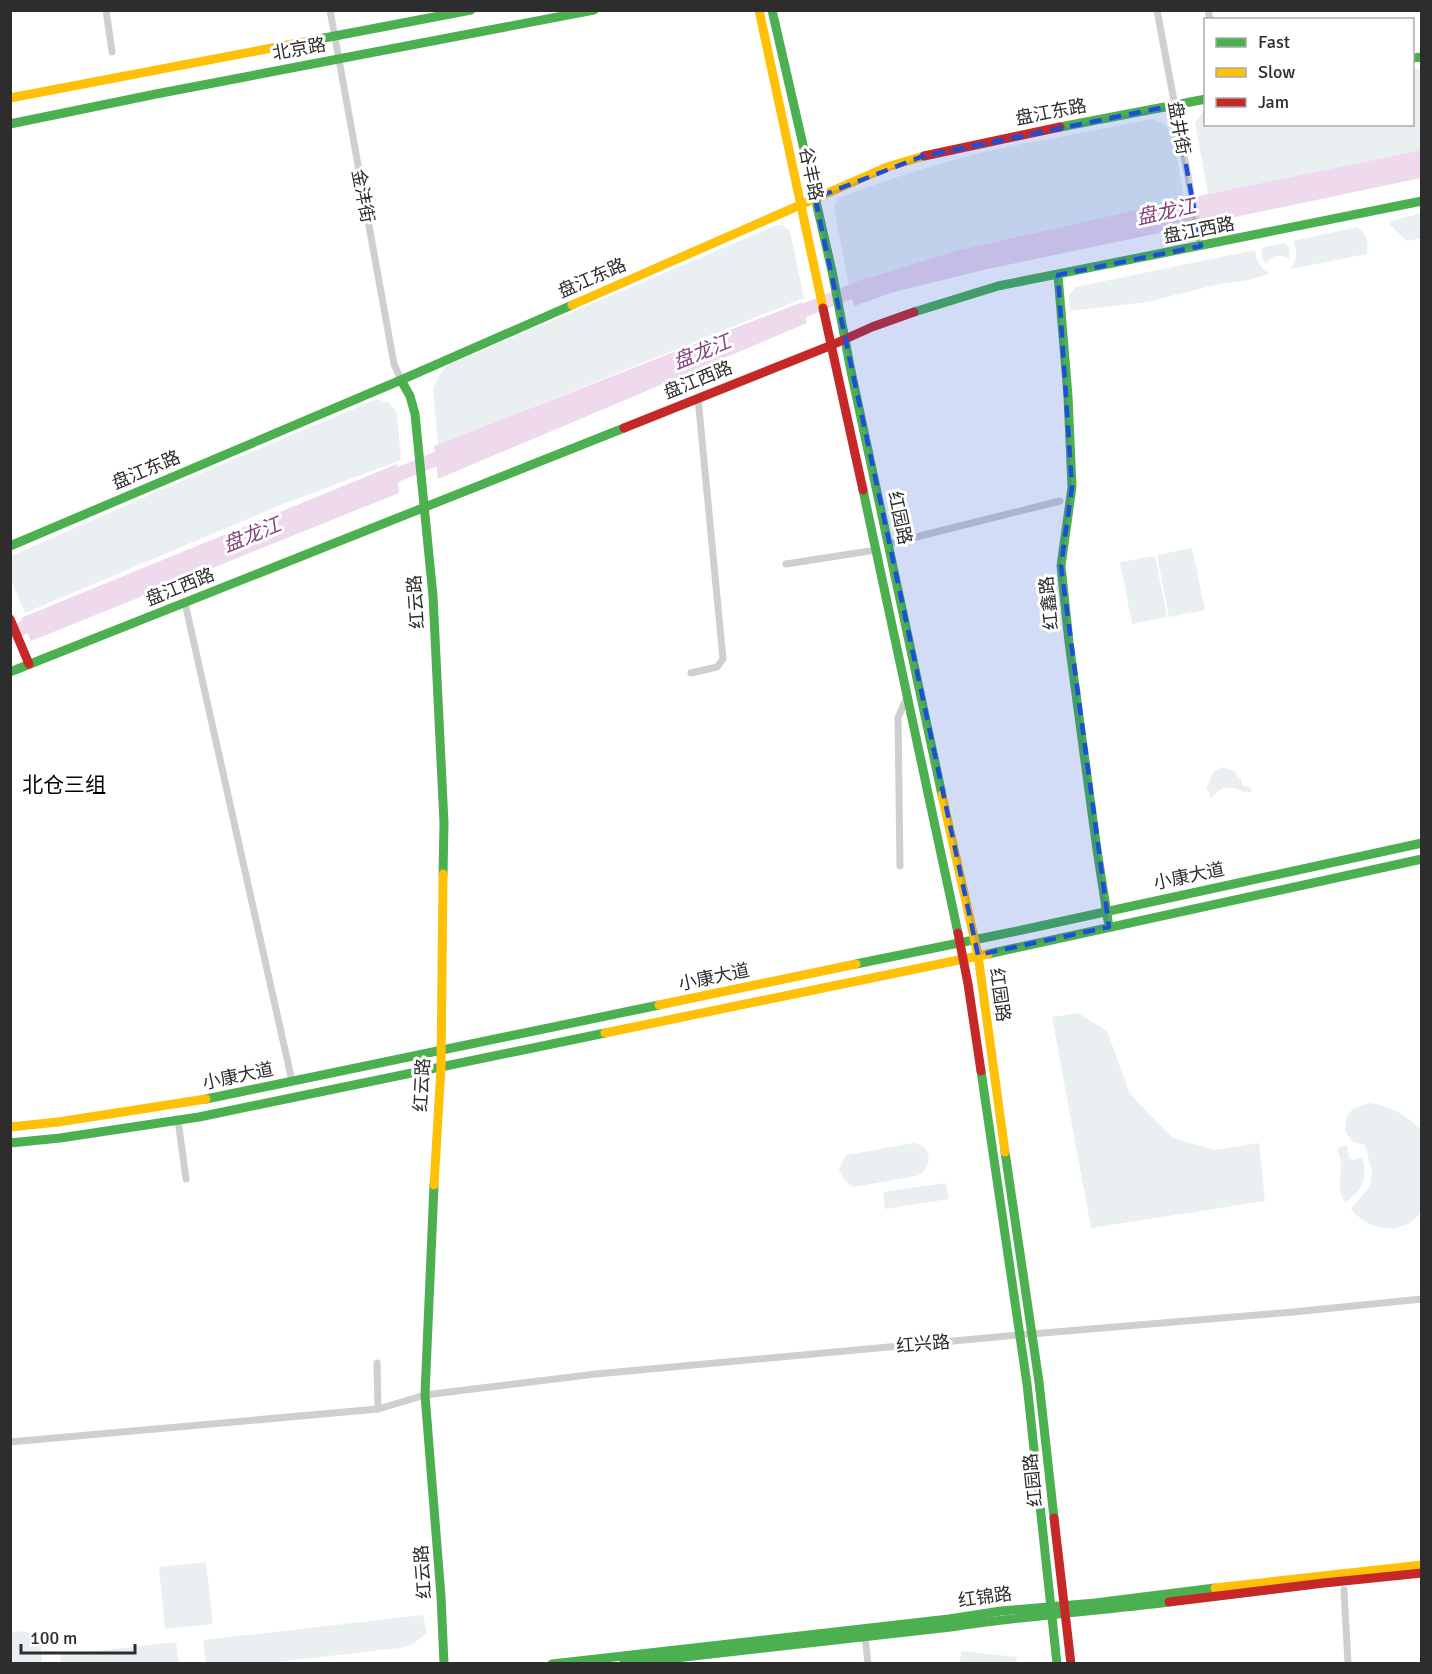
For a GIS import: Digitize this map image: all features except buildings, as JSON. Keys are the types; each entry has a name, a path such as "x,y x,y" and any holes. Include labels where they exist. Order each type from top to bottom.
{"main road":[{"name":"北京路","path":"10,98 471,10"},
{"name":"北京路","path":"10,124 117,101 594,10"},
{"name":"谷丰路","path":"759,10 832,345"},
{"name":"谷丰路","path":"772,10 832,271 845,339"},
{"name":"盘江东路","path":"10,546 401,380 887,167 923,156 1204,99"},
{"name":"盘江西路","path":"10,672 425,508 872,327 930,306 998,286 1422,201"},
{"name":"红鑫路","path":"1058,275 1068,396 1072,487 1061,566 1069,642 1109,927"},
{"name":"红园路","path":"845,339 978,955 1040,1382 1059,1578 1071,1664"},
{"name":"红园路","path":"832,345 955,915 978,1045 1027,1384 1057,1664"},
{"name":"红云路","path":"401,380 410,396 415,414 425,508 433,596 444,823 441,1068 435,1140 425,1395 441,1585 444,1664"},
{"path":"10,619 29,664"},
{"name":"小康大道","path":"10,1127 196,1101 975,940 1422,843"},
{"name":"小康大道","path":"10,1143 60,1138 178,1120 441,1068 1422,859"},
{"name":"红锦路","path":"552,1664 1064,1609 1095,1603 1422,1565"},
{"name":"红锦路","path":"1064,1609 1096,1611 1422,1573"},
{"name":"红锦路","path":"623,1664 951,1627 1050,1610"}],"street":[{"path":"106,10 112,52"},
{"name":"金沣街","path":"330,10 394,364 401,380"},
{"name":"盘井街","path":"1157,10 1201,246"},
{"path":"691,672 717,667 723,659 698,398"},
{"path":"888,544 1060,501"},
{"path":"786,564 876,550"},
{"path":"185,603 292,1081"},
{"path":"900,866 898,718 907,697"},
{"path":"178,1120 186,1179"},
{"name":"红兴路","path":"10,1442 378,1408 425,1395 596,1374 1422,1299"},
{"path":"377,1363 378,1408"},
{"path":"1344,1590 1348,1664"},
{"path":"865,1636 868,1664"}],"highlighted area":[{"path":"1175,105 1201,246 1058,275 1072,487 1061,566 1109,927 978,955 815,198 923,156"}],"shaded area":[{"path":"1421,68 1421,150 1208,194 1195,123 1204,110 1204,126 1414,126 1414,70"},
{"path":"1152,119 1163,123 1173,136 1184,199 955,251 849,286 834,207 838,198 915,171 973,155"},
{"path":"1421,213 1421,238 1407,241 1390,225 1391,221"},
{"path":"777,225 782,225 790,231 804,298 438,445 433,390 439,376 450,364"},
{"path":"1357,227 1366,239 1367,254 1291,269 1296,255 1293,241"},
{"path":"1285,243 1288,246 1289,258 1276,256 1266,264 1262,256 1263,247"},
{"path":"1255,250 1259,264 1269,274 1147,302 1070,311 1068,296 1075,287"},
{"path":"377,399 389,403 397,412 401,460 283,504 25,613 11,580 11,556"},
{"path":"1192,548 1205,610 1169,617 1157,555"},
{"path":"1155,556 1167,617 1132,624 1120,562"},
{"path":"1223,767 1236,772 1243,786 1250,787 1252,792 1226,788 1218,791 1209,799 1210,794 1206,789 1211,776"},
{"path":"1078,1013 1107,1031 1130,1094 1173,1138 1214,1150 1259,1143 1265,1201 1091,1228 1052,1017"},
{"path":"1369,1103 1398,1112 1421,1131 1421,1212 1411,1222 1395,1228 1371,1224 1351,1209 1370,1186 1372,1171 1365,1145 1353,1142 1345,1131 1346,1124 1350,1112"},
{"path":"914,1143 925,1148 929,1158 926,1168 917,1176 854,1187 846,1182 840,1172 839,1169 846,1155"},
{"path":"1347,1145 1349,1158 1353,1160 1362,1157 1364,1178 1360,1188 1346,1203 1340,1191 1341,1165 1337,1148"},
{"path":"946,1183 949,1199 885,1209 883,1192"},
{"path":"206,1562 213,1624 165,1629 159,1567"},
{"path":"423,1615 427,1633 413,1644 400,1648 267,1663 206,1663 203,1640"},
{"path":"22,1631 30,1633 41,1644 42,1663 11,1663 11,1633"},
{"path":"176,1642 179,1663 61,1663 60,1655"},
{"path":"961,1651 1017,1657 1016,1663 960,1663"}],"water":[{"path":"1421,150 1421,178 983,270 894,292 854,306 849,286 955,251 1184,199"},
{"path":"802,302 807,323 438,479 434,446"},
{"path":"397,464 399,493 31,641 21,618"}],"waterway":[{"name":"盘龙江","path":"788,317 867,285"},
{"name":"盘龙江","path":"382,481 453,452"},
{"name":"盘龙江","path":"10,633 42,620"}],"traffic: fast":[{"path":"319,39 471,10"},
{"path":"10,124 594,10"},
{"path":"772,10 832,271 851,371 942,795"},
{"path":"1414,58 1422,57"},
{"path":"1060,127 1204,99"},
{"path":"914,312 998,286 1422,201"},
{"path":"1058,275 1068,396 1072,487 1061,566 1069,642 1109,927"},
{"path":"10,546 572,305"},
{"path":"401,380 410,396 415,414 433,596 444,823 443,874"},
{"path":"10,672 624,428"},
{"path":"863,490 958,933"},
{"path":"856,964 1422,843"},
{"path":"988,954 1422,859"},
{"path":"206,1099 659,1005"},
{"path":"10,1143 60,1138 199,1117 605,1033"},
{"path":"981,1071 1027,1384 1057,1664"},
{"path":"1005,1152 1039,1382 1054,1518"},
{"path":"434,1185 425,1395 444,1664"},
{"path":"552,1664 1215,1588"},
{"path":"623,1664 1169,1602"}],"traffic: slow":[{"path":"759,10 823,308"},
{"path":"10,98 319,39"},
{"path":"572,305 887,167 924,156"},
{"path":"942,795 978,955 1005,1152"},
{"path":"434,1185 441,1068 443,874"},
{"path":"605,1033 988,954"},
{"path":"659,1005 856,964"},
{"path":"10,1127 58,1122 206,1099"},
{"path":"1215,1588 1422,1565"}],"traffic: jam":[{"path":"924,156 1060,127"},
{"path":"823,308 863,490"},
{"path":"624,428 914,312"},
{"path":"10,619 29,664"},
{"path":"958,933 981,1071"},
{"path":"1054,1518 1071,1664"},
{"path":"1169,1602 1422,1573"}],"district":[{"name":"北仓三组","path":"64,785"}]}
